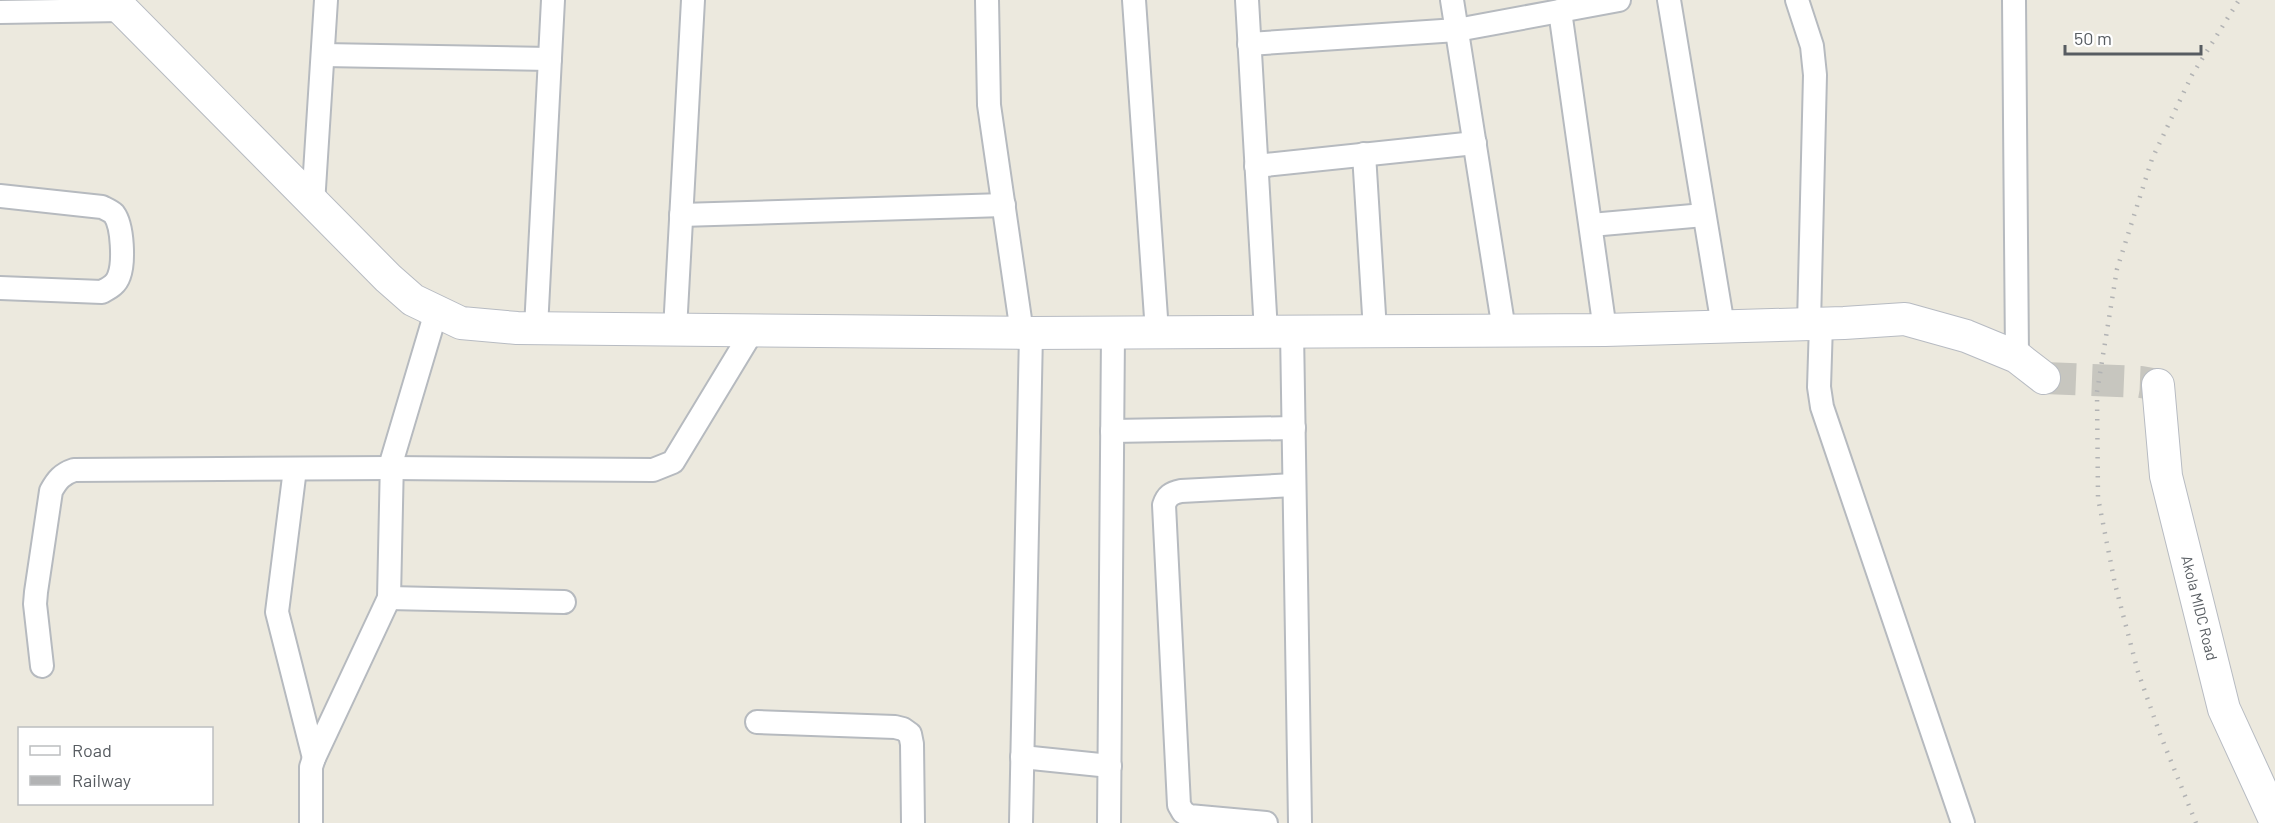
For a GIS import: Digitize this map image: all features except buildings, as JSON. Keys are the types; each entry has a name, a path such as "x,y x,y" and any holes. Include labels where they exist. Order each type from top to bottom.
{"street":[{"path":"313,204 326,0"},
{"path":"536,328 553,0"},
{"path":"675,330 693,0"},
{"path":"987,0 989,105 1027,333 1020,823"},
{"path":"1134,0 1157,332"},
{"path":"1246,0 1256,166 1294,428 1300,823"},
{"path":"1452,0 1504,330"},
{"path":"1249,44 1456,30 1619,0"},
{"path":"1669,0 1723,326"},
{"path":"1797,0 1812,46 1815,75 1815,324 1822,407 1963,823"},
{"path":"2014,0 2017,357"},
{"path":"0,12 119,3 313,204 388,278 413,300 461,323 536,328 1113,333 1605,330 1905,319 1966,336 2017,357 2044,378"},
{"path":"1560,11 1605,330"},
{"path":"323,55 550,59"},
{"path":"1256,166 1474,143"},
{"path":"1364,154 1375,331"},
{"path":"0,196 102,207 113,213 120,225 122,242 120,276 113,286 102,292 0,288"},
{"path":"681,215 1004,205"},
{"path":"1591,225 1704,215"},
{"path":"311,823 311,767 314,758 389,598 391,468 436,312"},
{"path":"42,666 35,604 36,592 51,491 57,480 65,473 74,470 295,468 653,471 673,462 753,330"},
{"path":"1109,823 1113,333"},
{"name":"Akola MIDC Road","path":"2158,385 2166,476 2224,709 2275,820"},
{"path":"1112,431 1294,428"},
{"path":"295,468 277,612 314,758"},
{"path":"1266,823 1189,816 1179,805 1164,505 1166,498 1173,492 1294,485"},
{"path":"389,598 564,602"},
{"path":"757,722 903,729 910,734 912,744 913,823"},
{"path":"1022,757 1110,766"}],"tunnel":[{"path":"2044,378 2141,382 2158,385"}],"railway":[{"path":"2196,823 2138,672 2115,584 2098,498 2097,392 2117,269 2152,159 2192,75 2239,0"}]}
